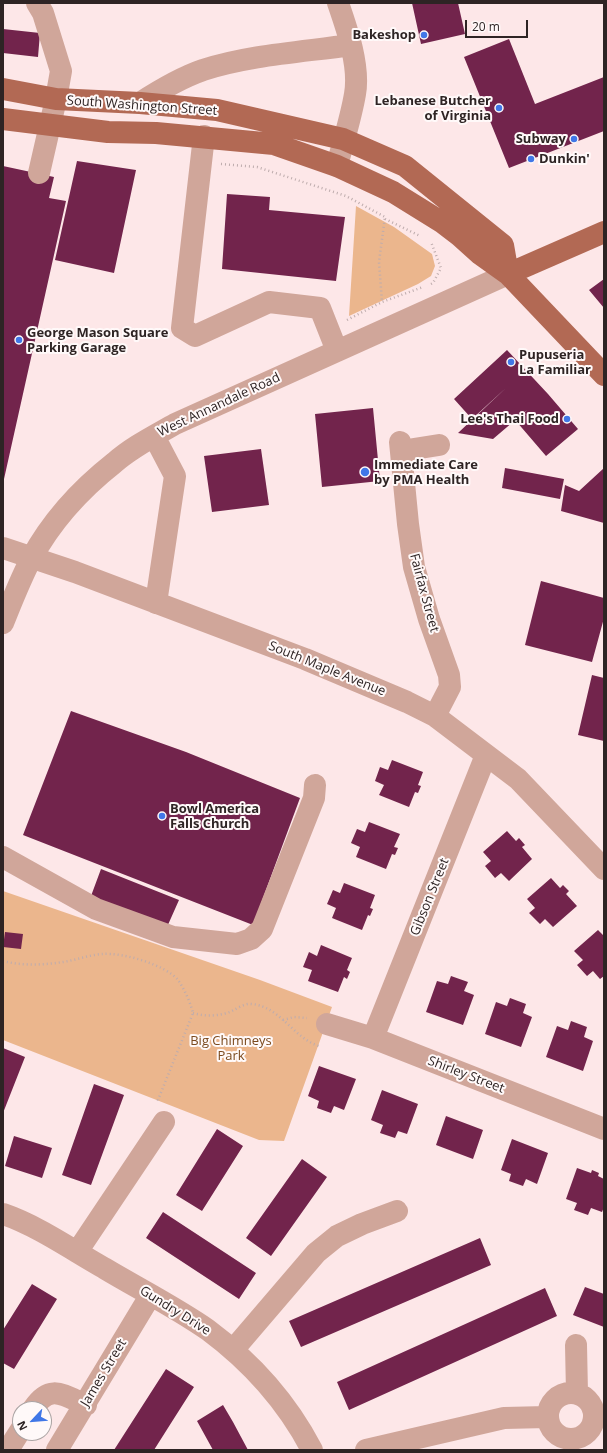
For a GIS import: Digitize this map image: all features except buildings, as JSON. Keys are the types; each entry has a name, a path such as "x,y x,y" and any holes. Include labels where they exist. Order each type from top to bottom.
{"main road":[{"name":"South Washington Street","path":"3,90 56,99 140,103 217,110 343,139 405,166 503,245 508,274"},
{"name":"South Washington Street","path":"3,119 108,132 156,132 274,144 337,166 393,192 443,223 460,236 480,254 508,274 604,375"},
{"path":"508,274 604,232"}],"street":[{"path":"37,3 43,13 61,71 39,173"},
{"path":"337,166 355,93 355,70 351,45 338,3"},
{"path":"140,103 175,82 202,71 236,61 351,45"},
{"path":"204,136 182,328 195,336 269,302 320,308 337,350"},
{"name":"West Annandale Road","path":"3,623 17,588 32,557 58,519 84,489 114,462 140,444 175,424 508,274"},
{"path":"154,436 175,476 156,602"},
{"name":"Fairfax Street","path":"436,716 450,687 449,675 414,567 400,447 439,445"},
{"name":"South Maple Avenue","path":"3,548 75,572 305,659 407,702 436,716 518,779 604,869"},
{"name":"Gibson Street","path":"373,1038 486,755"},
{"path":"3,857 103,912 173,937 237,944 252,939 262,929 314,798 315,785"},
{"name":"Shirley Street","path":"327,1024 373,1038 604,1129"},
{"path":"77,1252 162,1114"},
{"path":"233,1350 316,1253 338,1236 362,1224 397,1211"},
{"name":"Gundry Drive","path":"3,1216 23,1222 77,1252 187,1317 233,1350 250,1366 286,1406 301,1429 312,1450"},
{"name":"James Street","path":"57,1450 86,1405 150,1296"},
{"path":"576,1345 577,1393"},
{"path":"38,1401 48,1394 58,1393 86,1405"},
{"path":"562,1393 577,1393 589,1400 595,1413 592,1427 580,1438 564,1438 556,1434 550,1426 547,1418 550,1405 562,1393"},
{"path":"366,1450 504,1418 547,1418"},
{"path":"8,1450 13,1441"}],"path":[{"path":"201,162 257,167 346,196 385,217 385,220 424,238"},
{"path":"382,302 379,262 385,220"},
{"path":"328,329 382,302 433,283 441,268 431,241"},
{"path":"3,961 11,963 41,964 64,962 103,954 122,955 140,960 170,973 178,980 194,1013 158,1100 162,1114"},
{"path":"194,1013 201,1016 222,1014 251,1003 266,1008 276,1014 304,1038 311,1043 320,1046"}],"green space":[{"path":"356,206 394,227 432,254 435,266 431,276 418,284 349,316"},
{"name":"Big Chimneys Park","path":"3,891 260,980 332,1007 284,1141 259,1140 3,1040"}],"place":[{"name":"Bakeshop","path":"424,35"},
{"name":"Lebanese Butcher of Virginia","path":"499,108"},
{"name":"Subway","path":"574,139"},
{"name":"Dunkin'","path":"531,159"},
{"name":"George Mason Square Parking Garage","path":"19,340"},
{"name":"Pupuseria La Familiar","path":"511,362"},
{"name":"Lee's Thai Food","path":"567,419"},
{"name":"Immediate Care by PMA Health","path":"365,472"},
{"name":"Bowl America Falls Church","path":"162,816"}]}
